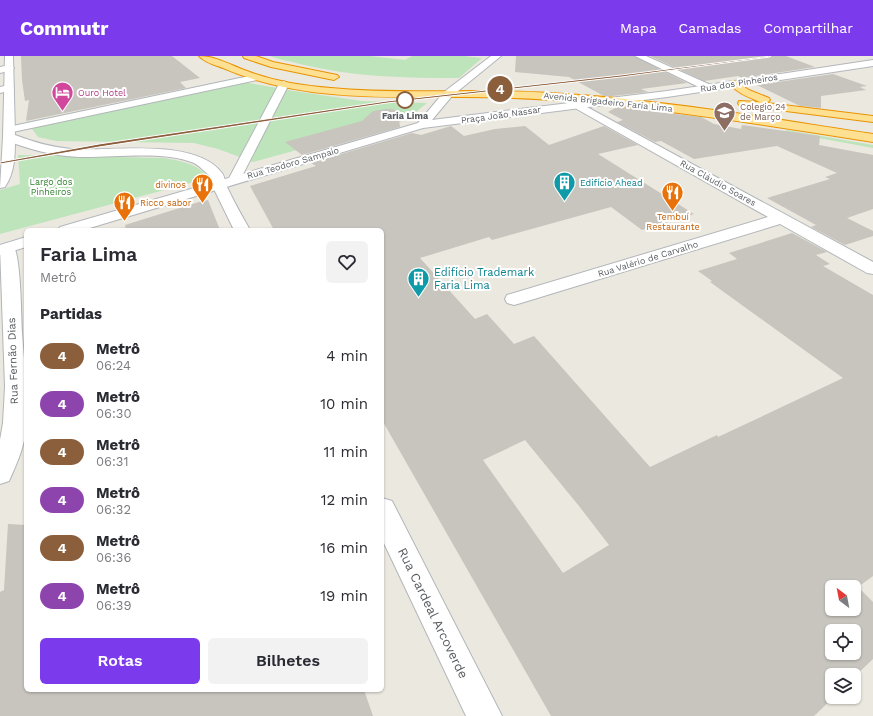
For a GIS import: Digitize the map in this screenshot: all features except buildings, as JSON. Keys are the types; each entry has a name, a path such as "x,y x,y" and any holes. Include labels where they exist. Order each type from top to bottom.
{"highway":[{"name":"Avenida Brigadeiro Faria Lima","path":"203,56 254,78 284,84 356,94 447,88 564,97 758,120 873,138"},
{"path":"247,56 284,67 346,78"},
{"path":"464,82 482,82"},
{"path":"735,84 740,90 754,96 796,105 809,111"},
{"name":"Avenida Brigadeiro Faria Lima","path":"621,90 712,99"},
{"path":"733,102 873,119"}],"street":[{"path":"0,184 4,177 9,154 4,69 9,56"},
{"path":"422,125 447,88 464,82 497,56"},
{"path":"639,56 710,88"},
{"name":"Rua dos Pinheiros","path":"604,102 710,88 873,63"},
{"path":"9,134 254,78"},
{"path":"234,180 284,84"},
{"name":"Rua Cláudio Soares","path":"564,97 873,269"},
{"name":"Praça João Nassar","path":"422,125 604,102"},
{"name":"Rua Teodoro Sampaio","path":"73,228 422,125"},
{"path":"9,134 39,149 79,153 153,153 174,155 197,160 217,175 219,185 241,228"},
{"name":"Rua Valério de Carvalho","path":"514,299 782,218"},
{"name":"Rua Fernão Dias","path":"0,473 10,451 15,425 11,247"},
{"name":"Rua Cardeal Arcoverde","path":"384,514 484,716"}],"green space":[{"path":"270,56 370,56 405,60 412,56 464,56 482,58 459,78 439,78 379,76 340,72"},
{"path":"232,80 362,101 427,103 406,120 253,162 218,149 194,143 56,141 38,137 27,122"},
{"path":"786,130 873,145 873,148 786,132"},
{"name":"Largo dos Pinheiros","path":"18,155 164,158 195,166 209,178 0,234 0,190 20,184"}],"metro line":[{"name":"4","path":"0,162 99,145 387,102 621,76 770,56"}],"place":[{"name":"Faria Lima","path":"405,100"},
{"name":"Ouro Hotel","path":"62,112"},
{"name":"Colegio 24 de Março","path":"724,132"},
{"name":"Edifício Ahead","path":"564,202"},
{"name":"divinos","path":"202,204"},
{"name":"Tembuí Restaurante","path":"673,212"},
{"name":"Ricco sabor","path":"125,222"},
{"name":"Edifício Trademark Faria Lima","path":"419,298"}]}
